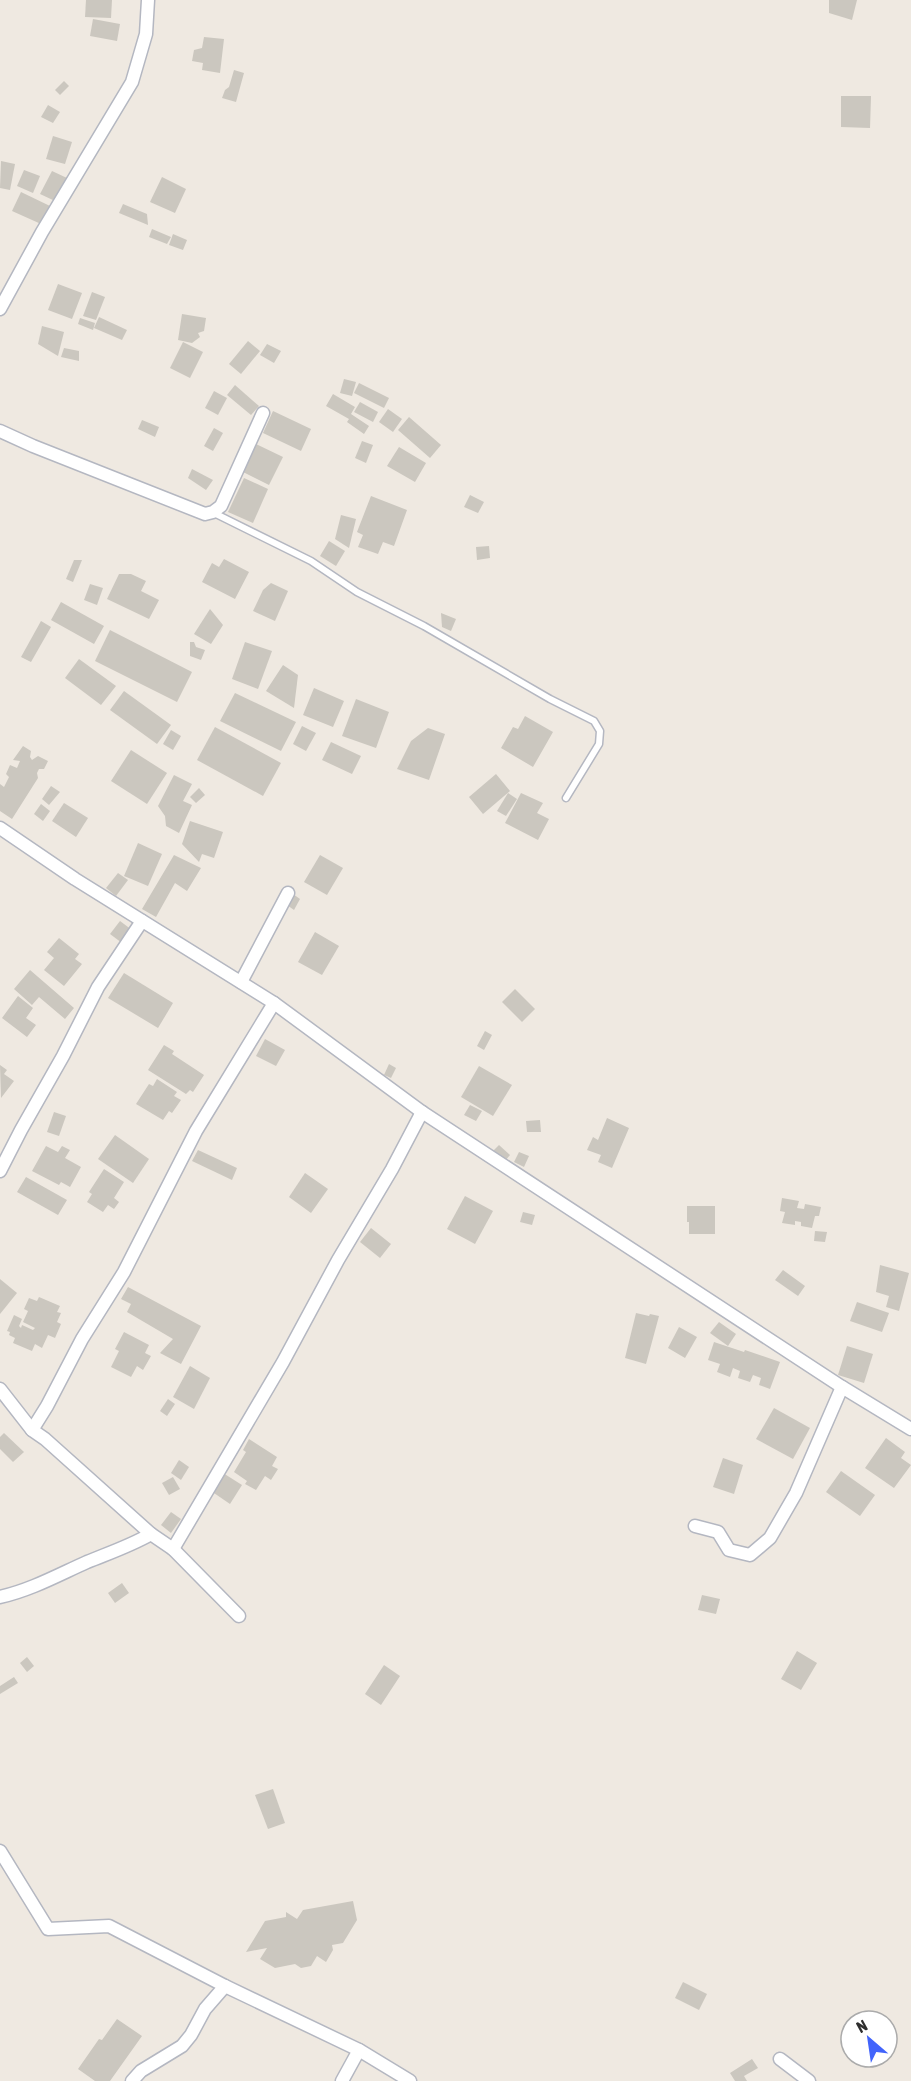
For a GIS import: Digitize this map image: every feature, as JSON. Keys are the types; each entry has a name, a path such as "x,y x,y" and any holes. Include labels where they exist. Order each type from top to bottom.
{"street":[{"path":"0,309 42,232 132,82 146,34 148,0"},
{"path":"0,431 205,514 221,506 263,413"},
{"path":"0,828 75,879 274,1003 422,1112 842,1387 911,1429"},
{"path":"241,982 288,893"},
{"path":"0,1171 98,987 142,921"},
{"path":"32,1430 82,1339 124,1272 196,1131 274,1003"},
{"path":"173,1549 283,1362 422,1112"},
{"path":"695,1526 718,1532 729,1550 750,1555 770,1538 796,1493 842,1387"},
{"path":"0,1389 32,1430 151,1534 173,1549 239,1616"},
{"path":"0,1597 24,1592 151,1534"},
{"path":"0,1851 48,1929 109,1926 225,1986 359,2050 410,2081"},
{"path":"132,2081 141,2072 182,2046 206,2008 225,1986"},
{"path":"342,2081 359,2050"},
{"path":"780,2059 809,2081"}],"lane":[{"path":"213,512 311,561 357,592 424,626 550,699 594,721 600,731 599,744 566,798"}],"building":[{"path":"86,0 112,0 111,18 85,17"},
{"path":"829,0 857,0 852,20 829,13"},
{"path":"93,19 120,24 117,41 90,36"},
{"path":"204,37 224,39 220,73 202,70 203,63 192,61 194,50 202,48"},
{"path":"234,70 244,73 236,102 222,98 229,87"},
{"path":"64,81 69,86 60,95 55,90"},
{"path":"841,96 871,96 870,128 841,127"},
{"path":"48,105 60,112 53,123 41,117"},
{"path":"53,136 72,142 65,164 46,159"},
{"path":"1,161 15,164 10,190 0,188"},
{"path":"24,170 40,176 33,193 17,186"},
{"path":"52,171 67,178 55,201 40,194"},
{"path":"162,177 186,189 175,213 150,202"},
{"path":"21,192 50,206 41,224 12,211"},
{"path":"123,204 147,214 148,225 119,213"},
{"path":"152,229 171,237 167,244 149,237"},
{"path":"173,234 187,240 183,250 169,245"},
{"path":"58,284 82,293 72,319 48,310"},
{"path":"92,292 105,297 96,320 83,316"},
{"path":"182,314 206,318 204,331 198,333 200,337 192,343 178,340"},
{"path":"99,317 127,330 122,340 94,328"},
{"path":"80,318 95,323 93,330 78,324"},
{"path":"42,326 64,332 58,356 38,344"},
{"path":"248,341 260,351 241,374 229,364"},
{"path":"183,342 203,352 190,378 170,368"},
{"path":"267,344 281,351 274,363 260,355"},
{"path":"64,348 79,351 79,361 61,357"},
{"path":"344,379 356,382 352,396 340,393"},
{"path":"359,383 389,398 384,408 354,393"},
{"path":"235,385 259,406 251,415 227,395"},
{"path":"214,391 227,398 218,415 205,408"},
{"path":"333,394 355,407 351,414 369,426 364,434 347,422 349,419 326,406"},
{"path":"360,402 378,412 373,422 354,412"},
{"path":"388,409 402,419 393,432 379,422"},
{"path":"273,411 311,429 301,451 263,433"},
{"path":"409,417 441,445 430,458 398,430"},
{"path":"142,420 159,427 155,437 138,429"},
{"path":"214,428 223,433 213,451 204,446"},
{"path":"362,441 373,445 366,463 355,458"},
{"path":"256,444 283,457 269,485 243,472"},
{"path":"399,447 426,463 415,482 387,466"},
{"path":"192,469 213,480 206,490 188,478"},
{"path":"244,478 268,489 253,523 228,512"},
{"path":"470,495 484,502 478,513 464,507"},
{"path":"371,496 407,510 394,546 383,542 378,554 358,547 363,535 357,532"},
{"path":"341,515 356,519 349,548 335,539"},
{"path":"329,541 345,551 336,566 320,556"},
{"path":"489,546 490,558 477,560 476,547"},
{"path":"224,559 249,572 235,599 202,582 212,563 219,567"},
{"path":"74,560 82,560 73,582 66,579"},
{"path":"119,574 131,574 146,581 141,591 159,600 149,619 107,599"},
{"path":"271,583 288,591 275,621 253,611 263,590"},
{"path":"90,584 103,588 97,605 84,600"},
{"path":"61,602 104,626 94,644 51,620"},
{"path":"210,609 223,625 211,644 194,634"},
{"path":"441,613 456,619 451,631 442,627"},
{"path":"41,621 51,627 31,662 21,657"},
{"path":"110,630 192,672 177,702 95,661"},
{"path":"190,642 194,642 196,647 205,650 201,660 190,656"},
{"path":"245,642 272,651 258,689 232,679"},
{"path":"79,659 116,686 101,705 65,678"},
{"path":"283,665 298,675 294,708 266,691"},
{"path":"314,688 344,701 333,727 303,715"},
{"path":"124,691 171,725 157,744 110,710"},
{"path":"235,693 296,722 281,751 220,721"},
{"path":"356,699 389,712 376,748 342,736"},
{"path":"525,716 553,732 533,767 501,748 513,727 518,729"},
{"path":"302,726 316,733 306,751 293,744"},
{"path":"215,727 281,763 263,796 197,760"},
{"path":"428,728 445,734 429,780 397,769 411,741"},
{"path":"171,730 181,736 173,750 163,744"},
{"path":"331,742 361,756 352,774 322,760"},
{"path":"23,746 31,751 32,760 38,756 48,761 44,769 39,769 38,778 12,819 0,811 0,784 4,787 9,777 6,774 10,765 17,768 20,761 13,760"},
{"path":"131,750 167,773 147,804 111,781"},
{"path":"496,774 510,791 483,814 469,797"},
{"path":"174,775 192,784 183,801 192,805 179,833 166,826 165,816 158,806"},
{"path":"51,786 60,792 49,805 42,799"},
{"path":"199,788 205,795 196,803 190,797"},
{"path":"508,793 517,799 506,816 497,811"},
{"path":"521,793 543,803 537,813 549,819 538,840 505,823"},
{"path":"64,803 88,818 76,837 52,821"},
{"path":"41,804 50,811 43,821 34,814"},
{"path":"190,821 223,832 214,858 202,854 199,862 182,844"},
{"path":"138,843 162,854 148,886 124,876"},
{"path":"174,855 201,868 187,891 175,883 156,917 142,909"},
{"path":"320,855 343,868 327,895 304,882"},
{"path":"118,873 128,880 116,896 106,888"},
{"path":"293,894 300,899 294,910 287,905"},
{"path":"120,921 132,930 122,943 110,934"},
{"path":"315,932 339,946 322,975 298,962"},
{"path":"59,938 79,954 75,959 82,964 64,986 44,970 54,958 47,952"},
{"path":"30,970 74,1008 65,1019 39,997 32,1005 14,989"},
{"path":"124,973 173,1003 158,1028 108,998"},
{"path":"515,989 535,1009 522,1022 502,1002"},
{"path":"18,996 33,1008 26,1018 36,1025 27,1037 2,1018"},
{"path":"485,1031 492,1035 484,1050 477,1046"},
{"path":"265,1039 285,1050 276,1066 256,1056"},
{"path":"164,1045 174,1051 172,1054 204,1075 193,1092 190,1090 186,1094 148,1070"},
{"path":"389,1064 396,1068 391,1078 384,1075"},
{"path":"0,1065 7,1070 4,1074 14,1081 1,1098"},
{"path":"479,1066 512,1085 493,1116 461,1097"},
{"path":"157,1079 177,1092 174,1096 181,1100 172,1113 169,1111 163,1120 136,1104 149,1084 153,1086"},
{"path":"470,1105 482,1111 476,1121 464,1115"},
{"path":"54,1112 66,1116 59,1136 47,1132"},
{"path":"607,1118 629,1128 612,1168 598,1162 601,1155 587,1150 593,1137 598,1140"},
{"path":"540,1120 541,1132 527,1132 526,1121"},
{"path":"115,1135 149,1159 133,1183 98,1159"},
{"path":"499,1145 510,1155 505,1161 493,1151"},
{"path":"46,1146 58,1152 62,1146 70,1150 65,1158 81,1167 70,1187 61,1182 59,1185 32,1171"},
{"path":"198,1150 237,1168 232,1180 192,1161"},
{"path":"519,1152 529,1156 524,1167 514,1162"},
{"path":"104,1169 124,1182 114,1198 119,1202 114,1209 108,1205 103,1212 87,1202 92,1194 89,1192"},
{"path":"305,1173 328,1189 311,1213 289,1197"},
{"path":"26,1177 67,1200 58,1215 17,1192"},
{"path":"465,1196 493,1211 475,1244 447,1229"},
{"path":"782,1198 799,1201 797,1208 804,1209 805,1204 821,1207 819,1216 815,1216 812,1228 801,1226 801,1222 795,1221 795,1225 782,1223 785,1212 780,1211"},
{"path":"687,1206 715,1206 715,1234 689,1234"},
{"path":"523,1212 535,1215 532,1225 520,1222"},
{"path":"371,1228 391,1244 380,1258 360,1242"},
{"path":"815,1231 827,1232 825,1242 814,1241"},
{"path":"880,1265 909,1273 899,1311 886,1307 889,1296 876,1292"},
{"path":"783,1270 805,1286 798,1296 775,1280"},
{"path":"0,1279 17,1293 0,1314"},
{"path":"128,1287 201,1326 181,1364 160,1353 173,1339 127,1312 131,1304 121,1299"},
{"path":"39,1297 60,1306 57,1312 61,1313 57,1322 61,1324 55,1338 48,1335 42,1348 35,1344 32,1351 13,1343 15,1338 7,1331 14,1315 22,1319 19,1326 21,1328 22,1325 33,1330 35,1328 23,1322 28,1311 24,1309 29,1298 37,1301"},
{"path":"857,1302 889,1313 882,1332 850,1321"},
{"path":"636,1313 659,1316 646,1364 625,1358"},
{"path":"719,1322 736,1334 728,1346 710,1333"},
{"path":"679,1327 697,1337 685,1358 668,1348"},
{"path":"124,1332 149,1345 145,1353 151,1356 143,1370 137,1366 131,1377 111,1367 119,1351 115,1349"},
{"path":"714,1342 780,1362 770,1389 759,1385 761,1378 753,1375 750,1382 738,1378 740,1371 733,1368 730,1377 717,1372 720,1364 708,1360"},
{"path":"847,1346 873,1354 864,1383 838,1375"},
{"path":"190,1366 210,1378 194,1409 173,1397"},
{"path":"168,1399 175,1404 167,1416 160,1411"},
{"path":"774,1408 810,1428 793,1459 756,1439"},
{"path":"4,1433 24,1452 13,1462 0,1449 0,1437"},
{"path":"886,1438 905,1452 901,1458 911,1465 894,1488 865,1468"},
{"path":"249,1439 277,1457 272,1466 278,1469 271,1480 265,1476 256,1490 245,1484 247,1481 234,1472 246,1452 243,1450"},
{"path":"723,1458 743,1465 734,1494 713,1487"},
{"path":"179,1460 189,1467 181,1480 171,1473"},
{"path":"841,1471 875,1495 860,1516 826,1492"},
{"path":"223,1473 242,1485 230,1504 211,1491"},
{"path":"173,1477 180,1489 169,1495 162,1483"},
{"path":"171,1512 181,1519 171,1533 161,1525"},
{"path":"122,1583 129,1593 115,1603 108,1593"},
{"path":"702,1595 720,1599 716,1614 698,1610"},
{"path":"797,1651 817,1663 801,1690 781,1679"},
{"path":"27,1657 34,1666 27,1672 20,1663"},
{"path":"384,1665 400,1676 381,1705 365,1694"},
{"path":"14,1677 18,1683 0,1694 0,1686"},
{"path":"273,1789 285,1823 268,1829 255,1795"},
{"path":"353,1901 357,1920 343,1943 332,1945 333,1950 326,1962 317,1956 311,1966 301,1968 295,1964 275,1968 260,1959 267,1948 246,1952 265,1921 286,1917 286,1912 297,1919 303,1910"},
{"path":"683,1982 707,1994 699,2010 675,1998"},
{"path":"117,2019 142,2036 110,2081 95,2081 78,2069 99,2039 102,2040"},
{"path":"752,2059 758,2068 744,2076 747,2081 735,2081 730,2073"}]}
